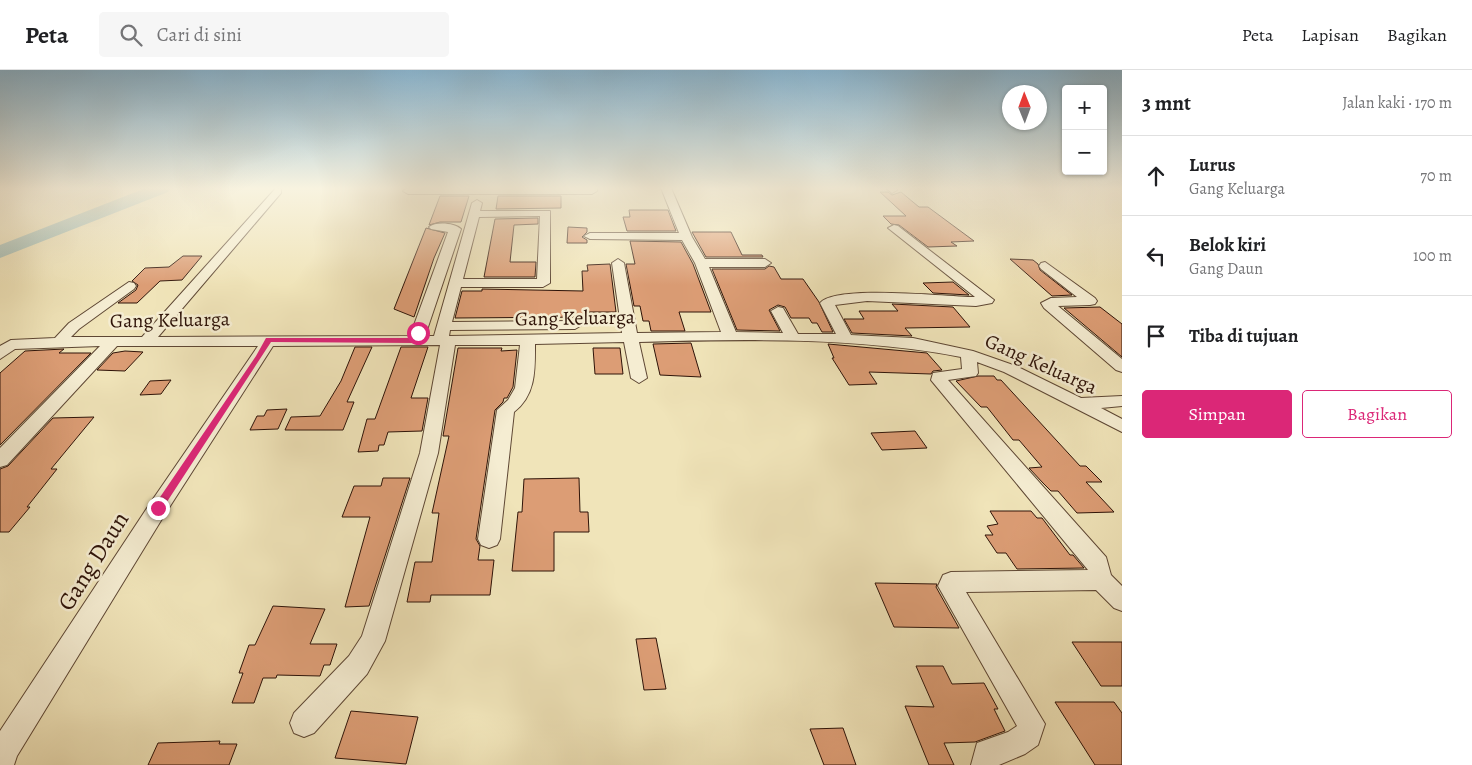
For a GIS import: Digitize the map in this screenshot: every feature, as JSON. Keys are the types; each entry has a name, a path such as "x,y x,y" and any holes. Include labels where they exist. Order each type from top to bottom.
{"street":[{"path":"146,341 251,220"},
{"path":"304,723 358,664 373,641 430,453 445,336 455,283 472,220"},
{"path":"455,283 543,283 546,220"},
{"path":"679,220 686,237 701,263 730,337"},
{"path":"416,340 455,229 452,227 435,227"},
{"path":"846,339 827,304 830,300 839,297 987,300 894,228"},
{"path":"590,236 686,237"},
{"path":"618,262 630,337 639,378"},
{"path":"701,263 765,263"},
{"path":"1045,266 1090,301 1051,302 1048,303 1049,305 1122,367"},
{"path":"59,342 74,326 129,286"},
{"path":"778,311 793,338"},
{"path":"445,336 575,325"},
{"name":"Gang Keluarga","path":"4,348 59,342 416,340 445,336 528,340 730,337 846,339 913,343 974,357 1010,369 1122,426"},
{"name":"Gang Daun","path":"0,763 6,749 147,525 260,356 268,340"},
{"path":"489,539 506,410 517,404 525,386 528,340"},
{"path":"0,460 113,342"},
{"path":"974,357 970,373 939,376 939,380 1098,564 1101,580 1122,602"},
{"path":"1079,404 1122,401"},
{"path":"985,765 987,753 1015,744 1028,735 1031,724 950,586 951,582 1101,580"}],"building":[{"path":"431,220 461,220 461,222 440,222 429,225"},
{"path":"495,220 538,220 538,224 514,225 510,262 536,262 535,277 484,277"},
{"path":"624,220 672,220 676,231 627,231"},
{"path":"887,220 946,220 974,241 951,242 957,246 928,247 899,225 891,224"},
{"path":"568,227 587,228 587,232 582,237 587,240 587,243 567,243"},
{"path":"426,228 445,233 434,258 414,317 394,309"},
{"path":"692,232 731,232 742,255 762,255 763,257 706,257"},
{"path":"630,241 681,242 693,264 711,312 679,312 685,331 651,331 649,321 643,321 640,306 634,306 626,264 635,264"},
{"path":"183,256 202,256 182,280 160,281 137,303 118,303 136,290 138,285 132,281 145,268 169,267"},
{"path":"1010,259 1033,260 1038,264 1040,270 1072,295 1052,296"},
{"path":"610,264 616,312 584,312 584,317 455,318 462,291 482,291 482,289 583,291 582,271 588,271 587,265"},
{"path":"769,266 774,267 781,279 803,279 819,302 833,332 822,332 817,323 812,323 809,318 791,318 785,307 778,305 769,310 780,331 737,330 712,269 765,269"},
{"path":"953,282 969,295 933,293 923,283"},
{"path":"892,304 953,307 970,327 905,328 912,336 852,333 844,319 864,319 859,311 898,311"},
{"path":"1100,307 1122,324 1122,357 1064,308"},
{"path":"691,343 701,377 660,375 653,344"},
{"path":"828,344 927,353 942,370 933,371 931,374 869,372 877,384 849,385 832,358 834,358"},
{"path":"355,347 372,347 347,402 354,402 343,430 285,430 291,417 320,416 341,381"},
{"path":"401,347 428,347 411,398 428,398 422,431 388,432 384,445 379,445 378,451 358,452 367,419 375,419"},
{"path":"458,348 502,348 501,351 517,350 513,387 507,398 504,398 503,402 495,410 476,539 480,546 478,560 494,560 490,595 431,595 430,602 407,602 415,562 432,562 439,513 432,513 449,436 443,436"},
{"path":"593,348 620,348 623,374 595,374"},
{"path":"64,349 59,353 91,353 0,445 0,373 25,351"},
{"path":"125,351 143,352 125,371 97,370 113,353"},
{"path":"978,376 994,376 997,380 1001,380 1080,466 1086,466 1102,482 1086,482 1114,512 1077,513 1058,491 1051,491 1029,468 1042,467 1019,440 1013,440 987,407 981,407 956,381"},
{"path":"171,380 161,394 140,395 150,381"},
{"path":"287,409 278,429 250,430 257,416 264,416 267,410"},
{"path":"94,417 51,469 57,469 27,507 30,507 9,532 0,532 0,469 8,466 53,418"},
{"path":"915,431 927,448 882,450 871,433"},
{"path":"383,478 410,478 369,606 345,607 370,517 342,517 354,486 381,486"},
{"path":"579,478 580,512 588,512 589,532 554,532 554,571 512,571 518,512 522,512 524,479"},
{"path":"990,511 1031,511 1037,518 1042,518 1070,555 1073,555 1084,568 1017,569 1006,553 997,553 985,535 993,535 987,526 998,524"},
{"path":"875,583 937,584 936,587 959,628 894,627"},
{"path":"273,606 325,609 310,644 337,644 330,665 324,665 320,676 277,675 276,678 263,678 254,703 232,703 243,673 239,673 249,645 255,645"},
{"path":"656,638 666,689 644,690 636,639"},
{"path":"1072,642 1122,642 1122,686 1101,686"},
{"path":"916,666 943,666 952,684 984,683 998,709 994,709 1005,731 975,742 944,743 954,765 929,765 905,706 934,707"},
{"path":"1055,702 1114,702 1122,713 1122,765 1095,765"},
{"path":"351,711 418,717 406,764 335,758"},
{"path":"843,728 856,765 824,765 810,729"},
{"path":"220,741 219,744 237,744 229,765 148,765 158,743"}],"waterway":[{"path":"0,252 80,220"}],"route":[{"path":"158,508 260,356 268,340 397,341 416,340 418,333"}]}
